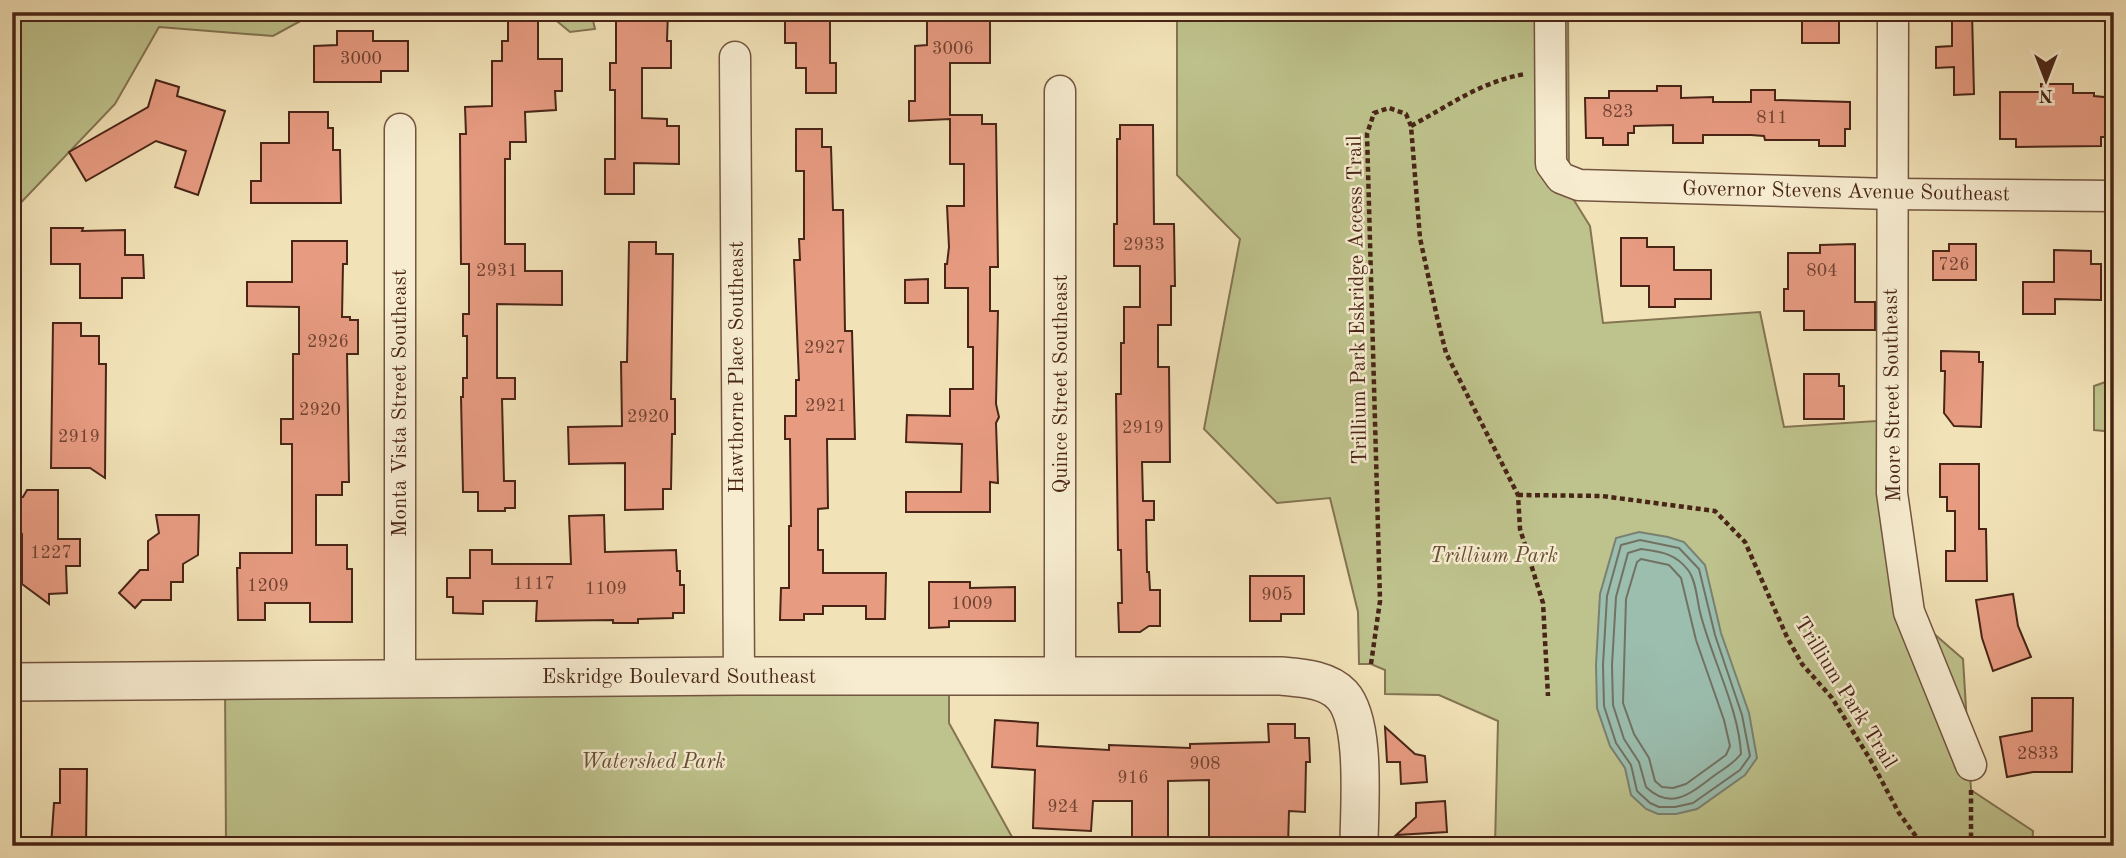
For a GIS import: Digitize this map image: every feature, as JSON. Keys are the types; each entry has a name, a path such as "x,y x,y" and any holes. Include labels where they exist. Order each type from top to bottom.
{"street":[{"name":"Governor Stevens Avenue Southeast","path":"1550,12 1551,164 1561,178 1579,185 1891,194 2114,196"},
{"name":"Moore Street Southeast","path":"1892,12 1894,506 1909,612 1971,765"},
{"name":"Hawthorne Place Southeast","path":"735,57 739,676"},
{"name":"Quince Street Southeast","path":"1060,91 1060,678"},
{"name":"Monta Vista Street Southeast","path":"400,129 400,678"},
{"name":"Eskridge Boulevard Southeast","path":"12,682 739,676 1281,676 1324,683 1341,694 1350,707 1359,762 1359,846"}],"path":[{"path":"1524,74 1499,79 1474,89 1411,127 1420,237 1446,353 1518,495 1520,529 1543,603 1548,696"},
{"name":"Trillium Park Eskridge Access Trail","path":"1371,664 1380,601 1367,134 1374,113 1389,108 1406,114 1411,127"},
{"name":"Trillium Park Trail","path":"1518,495 1602,496 1715,511 1745,542 1797,655 1832,698 1870,759 1899,813 1923,846"},
{"path":"1971,765 1971,846"}],"green space":[{"path":"12,12 317,12 273,36 159,27 115,104 12,212"},
{"path":"546,12 591,12 595,29 570,32"},
{"name":"Trillium Park","path":"1177,12 1568,12 1569,175 1559,176 1590,226 1603,323 1760,312 1784,427 1892,420 1909,612 1963,659 1971,790 2033,831 2032,846 1495,846 1498,721 1439,695 1385,694 1385,670 1371,664 1359,664 1358,612 1330,498 1277,503 1204,429 1240,239 1177,175"},
{"path":"2114,379 2114,432 2094,430 2094,386"},
{"name":"Watershed Park","path":"949,678 949,723 1017,846 226,846 225,681"}],"water":[{"path":"1639,532 1684,542 1705,565 1721,633 1749,713 1757,758 1745,775 1697,809 1676,814 1658,814 1646,809 1631,795 1625,768 1610,746 1597,708 1596,665 1600,594 1616,538"}],"building":[{"path":"616,12 668,12 667,41 671,41 671,68 642,68 642,118 667,119 667,126 679,126 679,164 634,163 634,194 605,194 605,159 615,159 615,90 610,90 610,63 616,63"},
{"path":"1806,12 1839,12 1839,43 1802,43 1802,21 1806,21"},
{"path":"1952,12 1972,12 1974,94 1954,95 1954,67 1936,68 1936,47 1952,46"},
{"path":"538,14 538,59 562,59 562,91 555,91 556,110 525,112 526,142 510,142 510,159 505,159 505,244 525,244 525,271 562,271 562,305 497,304 497,378 515,378 515,399 502,399 504,481 515,481 515,508 505,508 505,511 478,511 478,492 463,492 461,397 463,378 467,378 467,336 463,336 463,314 469,314 469,264 461,264 460,134 466,134 465,107 492,106 492,61 502,61 502,41 508,41 508,15"},
{"path":"927,14 990,14 990,63 950,63 950,115 982,115 982,124 996,124 998,267 990,267 990,311 998,311 998,483 990,482 990,512 906,512 906,492 961,492 962,444 906,442 907,415 950,416 950,389 973,389 973,347 968,347 968,288 945,288 945,264 949,247 947,206 964,206 964,164 950,164 950,119 909,121 909,101 915,101 915,46 927,45"},
{"path":"785,16 830,16 830,63 836,63 836,93 806,93 806,68 796,68 796,43 785,43"},
{"path":"337,31 373,31 373,41 408,41 408,71 381,71 381,82 314,82 314,46 337,45"},
{"path":"156,80 179,87 177,96 225,111 198,195 175,187 186,151 156,141 86,181 69,152 148,107"},
{"path":"2041,84 2073,84 2073,93 2094,93 2094,96 2114,98 2114,137 2101,137 2101,146 2016,147 2016,139 2000,139 2000,92 2041,92"},
{"path":"1657,86 1681,86 1681,98 1713,97 1713,102 1751,102 1751,90 1775,90 1775,100 1850,102 1850,129 1845,129 1845,146 1819,146 1819,140 1765,140 1764,136 1751,135 1703,135 1703,143 1673,143 1673,125 1634,126 1634,133 1628,133 1628,145 1603,145 1603,138 1586,138 1585,98 1609,98 1609,91 1657,91"},
{"path":"289,112 328,112 328,128 333,128 333,150 340,150 341,203 251,203 251,181 261,181 261,143 289,143"},
{"path":"1120,125 1153,125 1154,224 1174,224 1175,286 1171,286 1171,325 1158,325 1158,367 1169,367 1170,462 1142,462 1143,501 1154,501 1154,520 1146,520 1147,572 1150,590 1160,590 1160,626 1149,626 1140,632 1119,632 1118,603 1122,603 1121,550 1118,550 1116,394 1121,394 1124,307 1140,307 1140,266 1114,266 1117,139 1120,139"},
{"path":"796,129 822,129 822,147 831,147 833,210 843,210 845,331 852,331 855,439 827,439 828,508 818,509 818,550 823,550 823,573 886,573 885,619 866,619 866,606 823,606 823,614 804,614 804,620 780,620 781,588 789,588 791,526 790,439 785,439 785,416 796,416 796,380 799,380 794,260 800,260 799,239 804,239 804,171 796,171"},
{"path":"51,228 83,228 82,231 125,230 125,255 143,255 144,278 122,278 122,298 80,298 80,264 51,264"},
{"path":"1621,238 1647,238 1647,247 1674,247 1674,270 1711,270 1711,299 1675,299 1675,307 1649,307 1649,286 1621,286"},
{"path":"292,241 347,241 347,264 343,264 342,317 358,320 358,354 347,354 349,482 342,482 342,495 316,495 316,545 347,545 347,569 352,569 352,622 310,622 310,603 265,603 265,620 238,620 237,568 240,568 240,553 292,553 292,444 281,444 281,419 293,419 293,354 299,354 299,307 247,306 247,282 292,282"},
{"path":"629,242 656,242 656,254 673,254 671,399 675,399 675,434 672,434 671,489 663,489 663,509 625,510 625,463 569,464 568,427 622,426 621,362 627,362"},
{"path":"1855,244 1855,302 1875,302 1875,330 1804,330 1804,311 1784,311 1784,289 1788,289 1788,253 1820,253 1820,245"},
{"path":"1949,244 1976,244 1976,280 1933,280 1933,251 1949,251"},
{"path":"2054,250 2091,251 2091,264 2101,264 2101,300 2055,299 2055,314 2023,314 2023,282 2054,282"},
{"path":"928,279 928,303 905,303 905,280"},
{"path":"53,323 81,323 81,336 99,336 99,364 106,364 105,478 90,468 51,468"},
{"path":"1941,351 1979,352 1979,362 1983,362 1981,427 1954,426 1944,413 1945,371 1941,371"},
{"path":"1804,374 1839,374 1839,386 1844,386 1844,419 1804,419"},
{"path":"1940,464 1979,464 1979,529 1986,529 1987,581 1946,581 1946,551 1955,551 1955,511 1947,511 1947,497 1940,497"},
{"path":"27,490 58,490 58,539 80,539 80,566 66,566 67,593 49,594 49,604 22,584 22,534 15,527 15,497 23,497"},
{"path":"156,515 199,515 198,555 183,564 183,582 171,582 171,600 142,600 135,608 119,593 140,570 148,570 148,541 159,533"},
{"path":"604,515 605,552 676,550 680,585 684,585 684,613 673,613 673,618 638,619 638,623 613,623 613,620 536,621 537,601 483,601 483,614 453,613 453,597 447,597 447,578 470,578 470,550 492,550 492,564 571,564 569,516"},
{"path":"1250,576 1304,576 1304,614 1281,614 1281,621 1250,621"},
{"path":"929,582 970,582 970,588 1015,587 1015,621 949,621 949,627 929,628"},
{"path":"2013,594 2018,626 2031,657 1993,671 1982,638 1976,600"},
{"path":"2032,698 2073,698 2072,772 2033,772 2007,777 2000,737 2032,731"},
{"path":"995,720 1038,723 1037,746 1109,750 1109,745 1190,748 1190,744 1269,742 1268,724 1295,724 1295,738 1309,738 1310,762 1306,762 1305,812 1289,811 1288,846 1209,846 1209,780 1168,781 1168,846 1132,846 1132,801 1093,801 1091,831 1033,828 1035,770 992,767"},
{"path":"1385,727 1415,754 1425,756 1427,782 1401,784 1400,762 1387,762"},
{"path":"60,769 87,769 86,846 51,846 54,803 60,803"},
{"path":"1445,801 1447,832 1396,835 1416,817 1416,803"}]}
